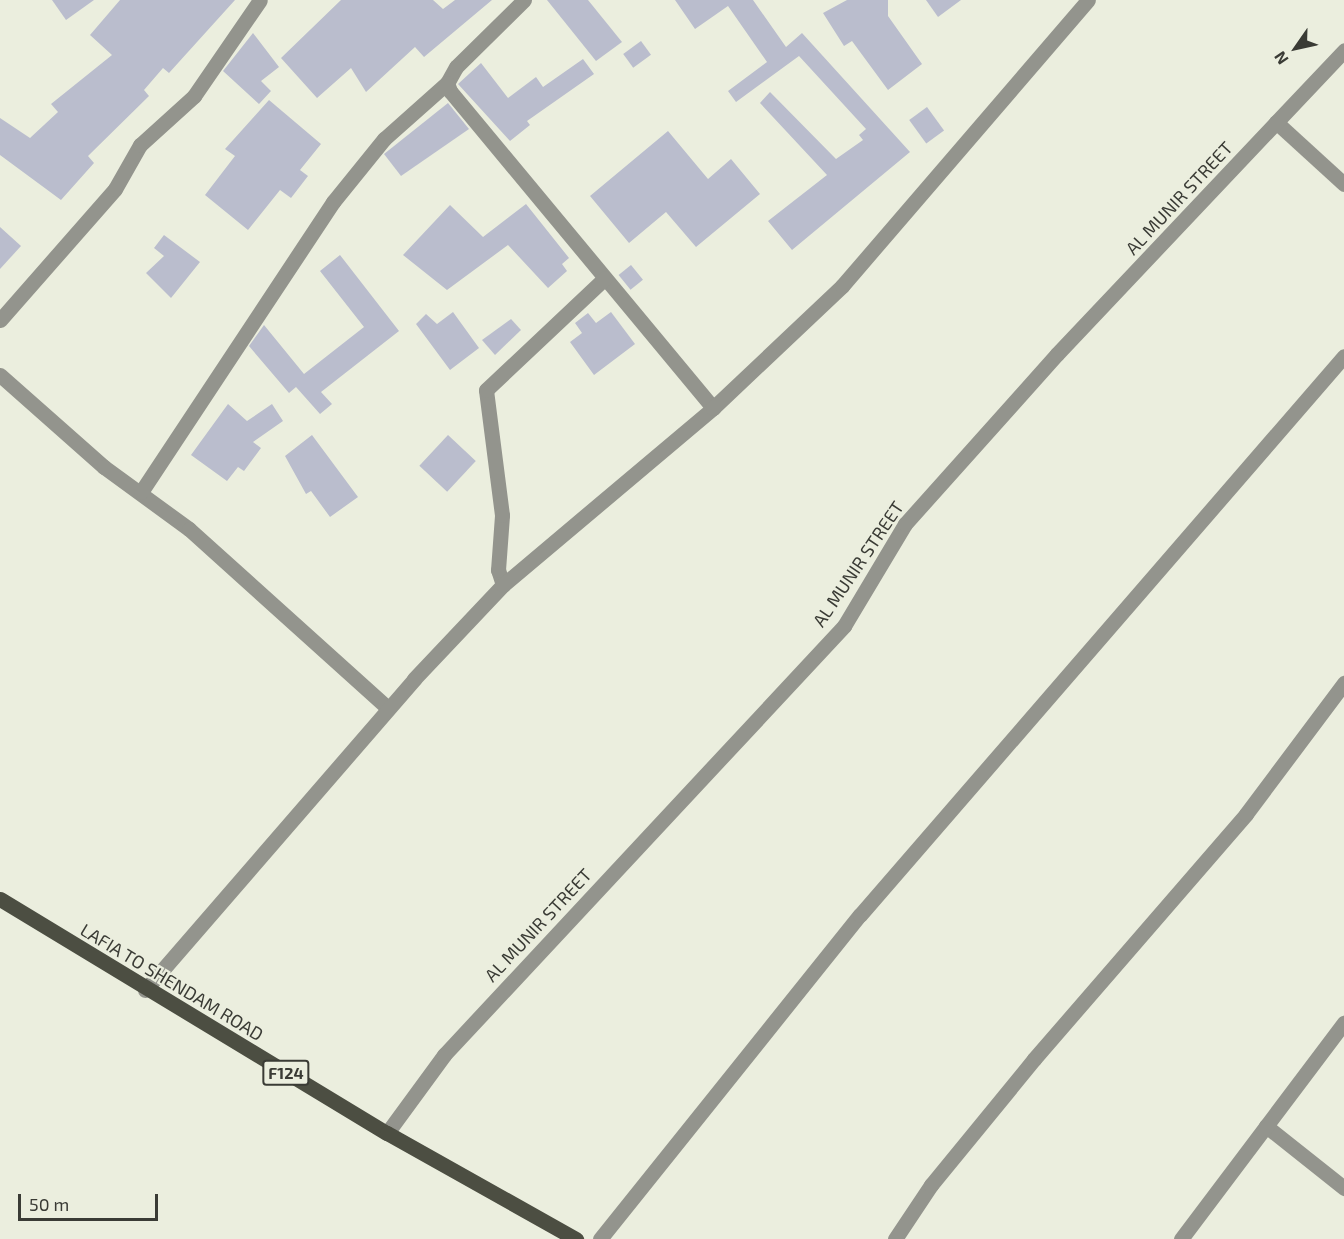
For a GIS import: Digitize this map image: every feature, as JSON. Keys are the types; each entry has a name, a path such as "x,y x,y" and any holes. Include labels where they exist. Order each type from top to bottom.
{"main road":[{"name":"LAFIA TO SHENDAM ROAD","path":"0,899 145,990 387,1133 576,1239"}],"street":[{"path":"0,320 115,189 140,145 194,96 260,0"},
{"path":"141,492 333,202 384,139 447,83 524,0"},
{"path":"145,990 388,708 503,585 713,408 842,285 1088,0"},
{"name":"AL MUNIR STREET","path":"387,1133 444,1055 844,626 905,524 1344,50"},
{"path":"447,83 713,408"},
{"path":"1276,122 1344,184"},
{"path":"503,585 498,570 502,515 486,390 605,278"},
{"path":"600,1239 860,915 1344,356"},
{"path":"0,375 104,467 141,492 388,708"},
{"path":"895,1239 931,1185 1246,814 1344,683"},
{"path":"1181,1239 1344,1023"},
{"path":"1266,1126 1344,1188"}],"building":[{"path":"52,0 94,0 66,20"},
{"path":"120,0 235,0 169,73 163,68 144,90 149,96 88,156 94,163 61,200 0,155 0,118 30,138 58,112 51,104 112,55 90,35"},
{"path":"341,0 433,0 443,9 455,0 492,0 424,57 415,47 366,92 351,68 317,98 281,58"},
{"path":"547,0 588,0 622,42 596,61"},
{"path":"675,0 753,0 786,47 802,33 910,152 792,250 768,221 827,175 760,103 770,92 836,159 863,140 859,135 866,129 799,56 736,102 728,91 767,62 728,6 695,29"},
{"path":"847,0 888,0 888,16 922,64 888,90 852,41 844,46 823,13"},
{"path":"926,0 961,0 938,17"},
{"path":"253,33 279,67 261,81 271,91 259,104 223,71"},
{"path":"641,41 651,55 633,68 623,54"},
{"path":"583,59 594,74 527,121 530,125 510,141 458,84 481,63 508,98 536,77 543,87"},
{"path":"269,100 321,144 300,170 308,176 291,198 280,190 248,230 205,195 235,156 225,149"},
{"path":"448,103 469,129 401,176 384,154"},
{"path":"927,107 944,130 926,143 909,120"},
{"path":"668,131 708,179 731,159 760,194 696,247 666,212 629,243 590,196"},
{"path":"526,204 569,258 562,264 567,271 548,288 508,245 447,290 403,255 450,205 483,237"},
{"path":"0,227 21,246 0,269"},
{"path":"164,235 200,262 171,298 146,273 164,256 154,248"},
{"path":"340,255 399,331 321,392 332,404 320,414 296,387 289,393 249,346 264,325 304,374 364,327 320,271"},
{"path":"631,265 643,280 631,290 619,275"},
{"path":"453,312 479,348 450,370 416,324 426,314 437,324"},
{"path":"611,312 635,344 594,375 570,342 582,333 575,323 588,313 596,323"},
{"path":"511,319 521,330 495,355 482,340"},
{"path":"228,404 247,421 272,404 283,421 253,442 261,448 244,471 238,467 227,481 191,455"},
{"path":"312,435 358,497 330,517 311,491 306,494 285,456"},
{"path":"448,435 476,461 447,492 419,466"}]}
